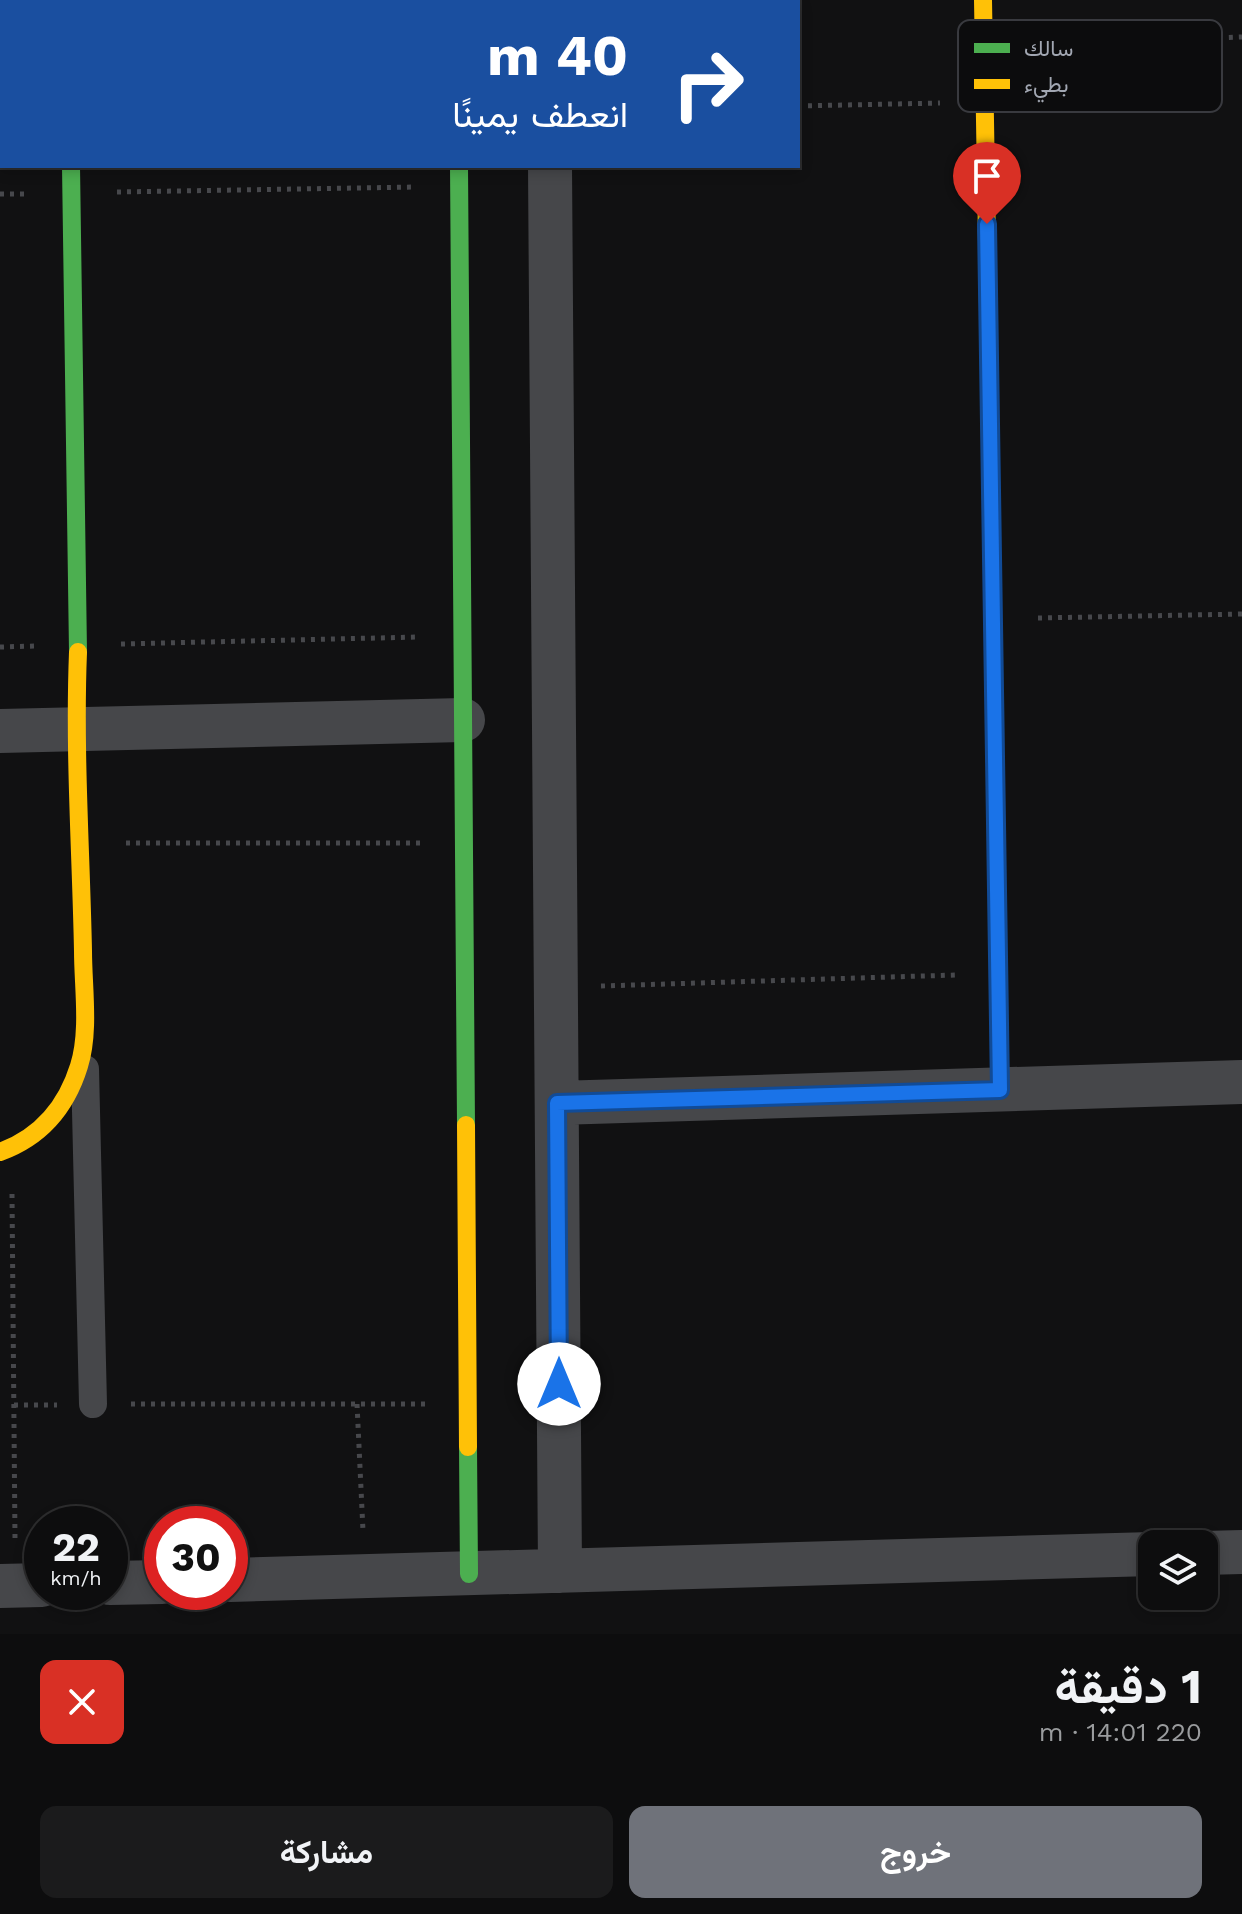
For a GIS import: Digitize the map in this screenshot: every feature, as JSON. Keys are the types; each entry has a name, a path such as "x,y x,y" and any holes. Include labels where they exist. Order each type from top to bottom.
{"street":[{"path":"983,0 983,20"},
{"path":"985,112 1000,1090"},
{"path":"6,1151 34,1136 53,1119 79,1074 84,1048 81,843 75,729 78,645 71,168"},
{"path":"459,168 469,1574"},
{"path":"550,168 560,1571"},
{"path":"0,731 463,720"},
{"path":"557,1103 1242,1082"},
{"path":"1218,1553 1242,1552"},
{"path":"248,1579 1138,1554"}],"lane":[{"path":"84,1048 93,1404"}],"path":[{"path":"1222,38 1242,37"},
{"path":"800,106 958,103"},
{"path":"0,194 459,186"},
{"path":"993,619 1242,614"},
{"path":"0,647 462,636"},
{"path":"81,843 464,843"},
{"path":"556,988 998,974"},
{"path":"6,1151 19,1586"},
{"path":"357,1404 365,1576"},
{"path":"14,1405 467,1404"}],"traffic: fast":[{"path":"71,168 78,652"},
{"path":"459,168 466,1125"},
{"path":"987,241 1000,1090"},
{"path":"468,1447 469,1574"}],"traffic: slow":[{"path":"983,0 983,20"},
{"path":"985,112 987,241"},
{"path":"0,1152 28,1138 50,1119 74,1081 82,1052 85,1009 77,764 78,652"},
{"path":"466,1125 468,1447"}],"route":[{"path":"559,1384 557,1103 1000,1090 987,224"}]}
